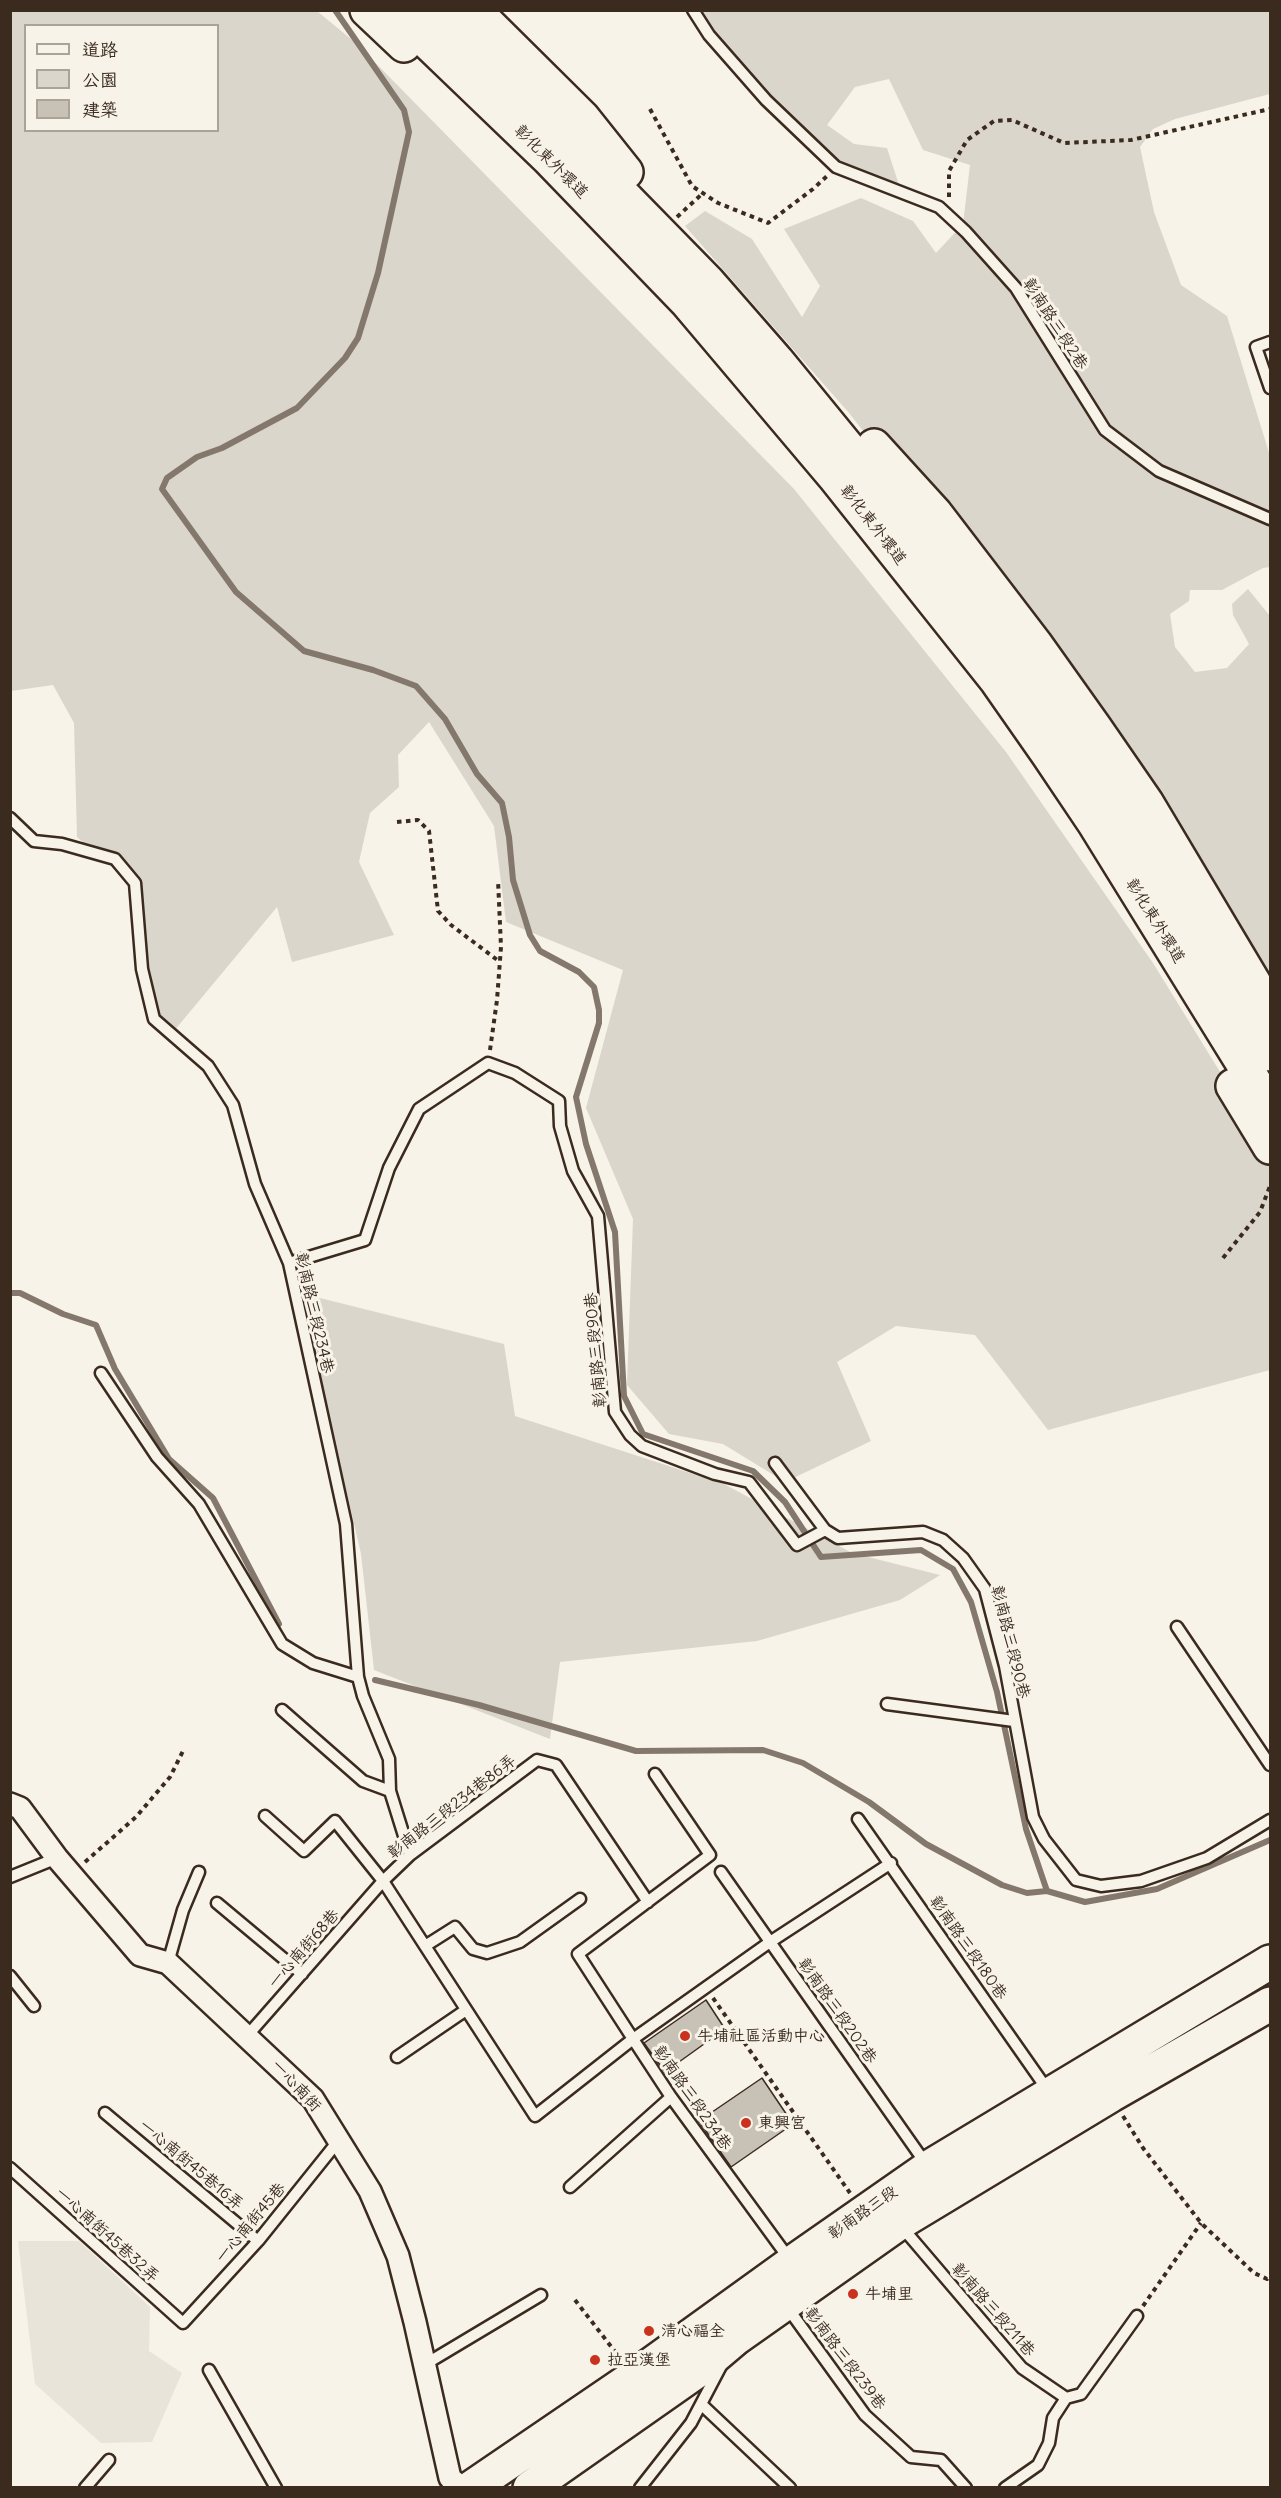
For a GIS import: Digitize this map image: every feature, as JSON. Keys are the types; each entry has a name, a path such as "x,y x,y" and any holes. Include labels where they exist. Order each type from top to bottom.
{"main road":[{"path":"367,10 587,219 668,252"},
{"name":"彰化東外環道","path":"394,10 548,158 668,252"},
{"name":"彰化東外環道","path":"436,10 567,138 668,252 687,302 765,369 904,540 1019,663 1089,765 1270,1054"},
{"path":"474,10 583,118 620,164 668,252"},
{"path":"765,369 880,453 935,513 1036,645 1146,802 1270,1010"},
{"path":"765,369 874,555 979,695 1076,837 1270,1147"},
{"name":"彰化東外環道","path":"904,540 1095,824 1270,1107"},
{"name":"彰南路三段","path":"530,2487 697,2371 736,2338 785,2305 885,2212 928,2168 1270,1962"},
{"name":"彰南路三段","path":"471,2487 634,2377 792,2263 1111,2095 1270,2004"}],"street":[{"name":"一心南街","path":"10,1804 20,1808 57,1858 140,1955 168,1963 248,2036 313,2099 340,2139 370,2191 398,2256 450,2478 462,2487"}],"lane":[{"name":"彰南路三段2巷","path":"693,10 709,35 766,100 836,166 939,207 966,232 1016,288 1105,430 1159,471 1270,519"},
{"path":"1270,342 1256,347 1270,388"},
{"name":"彰南路三段234巷","path":"10,818 34,842 62,844 115,859 135,883 142,969 154,1019 208,1066 233,1105 255,1184 289,1263 346,1524 358,1677 363,1696 389,1759 390,1791 410,1855"},
{"path":"289,1263 365,1240 389,1168 419,1109 488,1063"},
{"name":"彰南路三段90巷","path":"488,1063 515,1074 559,1101 560,1126 573,1171 598,1216 615,1412 630,1435 642,1446 715,1474 749,1482 797,1545 825,1530 838,1538 923,1532 943,1540 963,1558 985,1589 1005,1666 1033,1817 1044,1839 1076,1880 1101,1886 1141,1881 1207,1858 1270,1820"},
{"path":"101,1372 156,1457 199,1504 282,1644 313,1663 358,1677"},
{"path":"775,1463 825,1530"},
{"path":"1177,1627 1270,1765"},
{"path":"887,1704 1014,1721"},
{"path":"282,1710 363,1781 390,1791"},
{"name":"彰南路三段234巷86弄","path":"383,1881 410,1855 537,1760 556,1765 648,1902"},
{"path":"655,1774 710,1855 578,1954 633,2039 770,1942 891,1863"},
{"name":"彰南路三段234巷","path":"265,1816 304,1851 335,1821 383,1881 535,2116 633,2039 671,2097 792,2263"},
{"name":"彰南路三段180巷","path":"858,1819 1051,2094"},
{"path":"10,1877 57,1858"},
{"path":"168,1963 183,1910 199,1872"},
{"name":"彰南路三段202巷","path":"721,1872 928,2168"},
{"name":"一心南街68巷","path":"248,2036 383,1881"},
{"path":"425,1946 455,1928 473,1949 487,1953 520,1942 580,1899"},
{"path":"217,1903 302,1974"},
{"path":"10,1976 34,2006"},
{"path":"398,2057 466,2010"},
{"path":"570,2187 671,2097"},
{"name":"一心南街45巷16弄","path":"105,2113 258,2241"},
{"name":"一心南街45巷","path":"183,2324 258,2241 340,2139"},
{"name":"一心南街45巷32弄","path":"10,2168 183,2324"},
{"name":"彰南路三段211巷","path":"885,2212 1022,2368 1066,2398"},
{"path":"785,2305 792,2263"},
{"path":"424,2365 541,2295"},
{"name":"彰南路三段239巷","path":"785,2305 865,2415 911,2457 941,2460 966,2487"},
{"path":"1005,2487 1038,2465 1049,2443 1053,2418 1066,2398 1081,2394 1137,2316"},
{"path":"640,2487 691,2424 736,2338"},
{"path":"209,2370 276,2487"},
{"path":"701,2404 790,2487"},
{"path":"85,2487 109,2460"}],"path":[{"path":"650,109 692,186 718,203 768,223 813,189 836,166"},
{"path":"949,216 949,171 967,140 994,121 1012,120 1064,143 1131,140 1270,109"},
{"path":"668,252 703,193"},
{"path":"397,822 418,820 429,831 438,911 500,963"},
{"path":"488,1063 500,963 498,880"},
{"path":"1223,1258 1260,1212 1270,1186"},
{"path":"71,1875 136,1817 170,1777 184,1749"},
{"path":"706,1987 885,2212"},
{"path":"1111,2095 1143,2148 1202,2223 1254,2273 1267,2279 1270,2276"},
{"path":"1137,2316 1202,2223"},
{"path":"574,2300 634,2377"}],"shaded area":[{"path":"18,2241 79,2241 150,2307 149,2351 182,2373 152,2442 101,2443 35,2384"}],"green space":[{"path":"11,11 317,11 357,44 794,489 1006,752 1153,963 1270,1153 1270,1370 1048,1430 975,1335 896,1326 837,1362 871,1441 785,1482 723,1444 669,1434 627,1385 633,1219 586,1108 623,970 506,922 494,826 429,722 398,755 399,787 370,813 359,862 394,935 292,962 277,907 169,1037 153,1023 127,880 77,837 74,723 53,685 11,691"},
{"path":"695,11 1270,11 1270,94 1175,119 1153,129 1140,147 1154,212 1181,285 1227,316 1270,456 1270,567 1263,568 1222,590 1190,590 1189,601 1170,614 1175,647 1195,672 1227,668 1249,644 1233,615 1232,604 1248,589 1270,616 1270,985 1017,627 849,413 685,226 705,211 752,239 802,317 820,286 784,229 861,198 913,221 936,253 963,224 970,165 923,150 889,79 855,87 827,125 854,144 887,148 899,185 876,180 837,161 728,57"},
{"path":"312,1296 504,1344 515,1416 724,1484 852,1553 940,1575 900,1600 757,1641 560,1662 550,1739 374,1670 361,1554 318,1368"}],"building":[{"name":"牛埔社區活動中心","path":"706,2000 725,2029 665,2072 644,2043"},
{"name":"東興宮","path":"762,2078 793,2124 731,2167 699,2121"}],"waterway":[{"path":"335,10 404,110 409,132 378,273 358,338 345,358 297,408 222,448 197,457 167,478 162,489 236,592 304,651 373,670 416,686 445,719 477,774 502,803 509,837 513,880 530,935 540,951 579,972 594,987 599,1023 576,1097 586,1144 615,1232 624,1396 643,1434 753,1471 785,1502 821,1557 921,1550 953,1569 971,1602 997,1692 1026,1829 1047,1891 1085,1902 1157,1889 1270,1840"},
{"path":"10,1293 20,1293 63,1314 96,1325 115,1369 169,1459 213,1498 279,1624"},
{"path":"375,1680 479,1705 636,1751 763,1750 803,1763 869,1802 926,1844 1002,1885 1027,1893 1047,1891"}],"place":[{"name":"牛埔社區活動中心","path":"685,2036"},
{"name":"東興宮","path":"746,2123"},
{"name":"牛埔里","path":"853,2294"},
{"name":"清心福全","path":"649,2331"},
{"name":"拉亞漢堡","path":"595,2360"}]}
